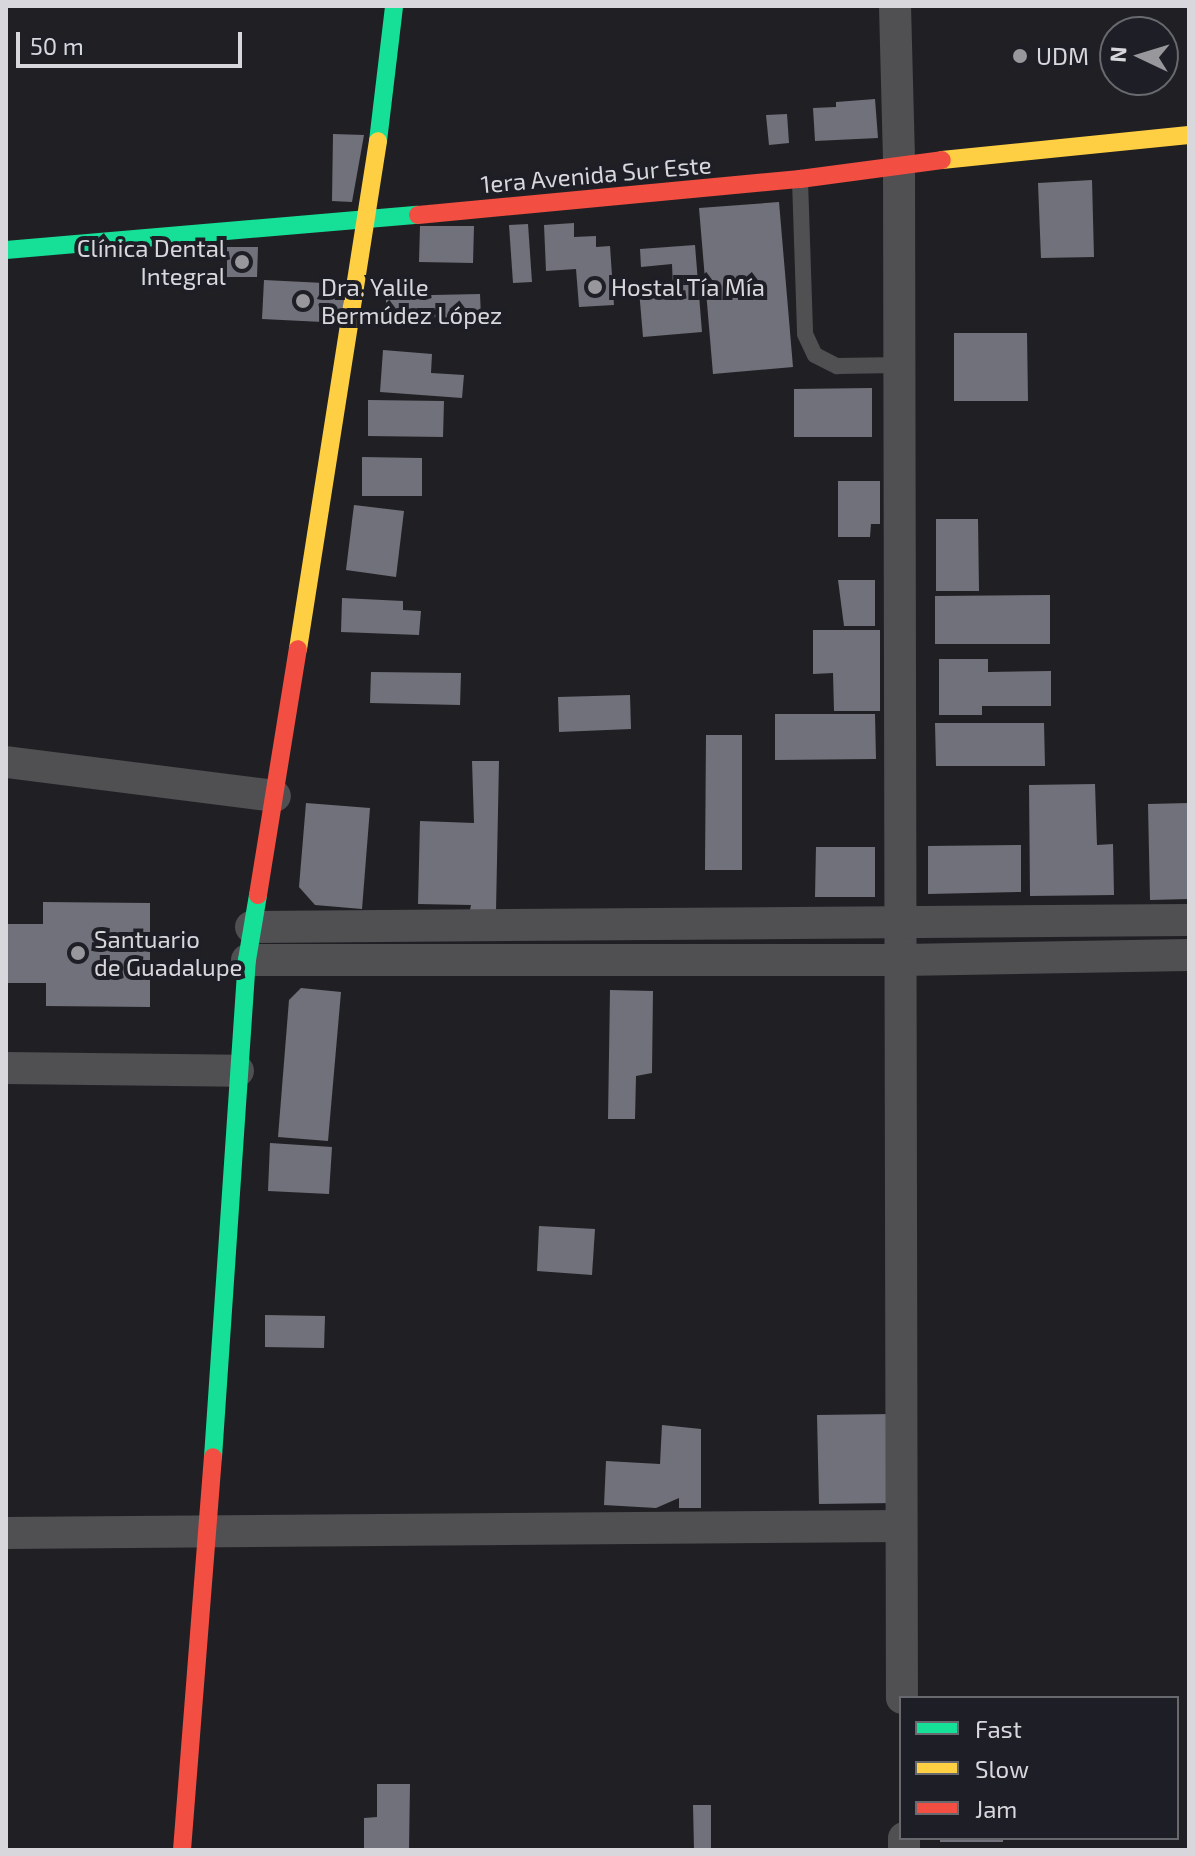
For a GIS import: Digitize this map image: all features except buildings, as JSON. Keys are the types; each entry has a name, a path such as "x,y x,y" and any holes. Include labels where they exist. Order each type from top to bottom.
{"street":[{"path":"182,1850 208,1532 247,960 368,220 394,6"},
{"path":"895,6 900,365 902,1696"},
{"name":"1era Avenida Sur Este","path":"6,250 800,179 899,164 1189,135"},
{"path":"6,762 275,796"},
{"path":"251,927 902,925 1189,920"},
{"path":"247,960 902,960 1189,955"},
{"path":"6,1068 238,1071"},
{"path":"6,1533 901,1526"}],"lane":[{"path":"800,179 805,334 815,355 837,366 900,365"}],"traffic: fast":[{"path":"378,141 394,6"},
{"path":"6,250 418,215"},
{"path":"213,1457 247,960 258,895"}],"traffic: slow":[{"path":"942,160 1189,135"},
{"path":"298,649 378,141"}],"traffic: jam":[{"path":"418,215 800,179 942,160"},
{"path":"258,895 298,649"},
{"path":"182,1850 213,1457"}],"place":[{"name":"UDM","path":"1020,56"},
{"name":"Clínica Dental Integral","path":"242,262"},
{"name":"Hostal Tía Mía","path":"595,287"},
{"name":"Dra. Yalile Bermúdez López","path":"303,301"},
{"name":"Santuario de Guadalupe","path":"78,953"}]}
